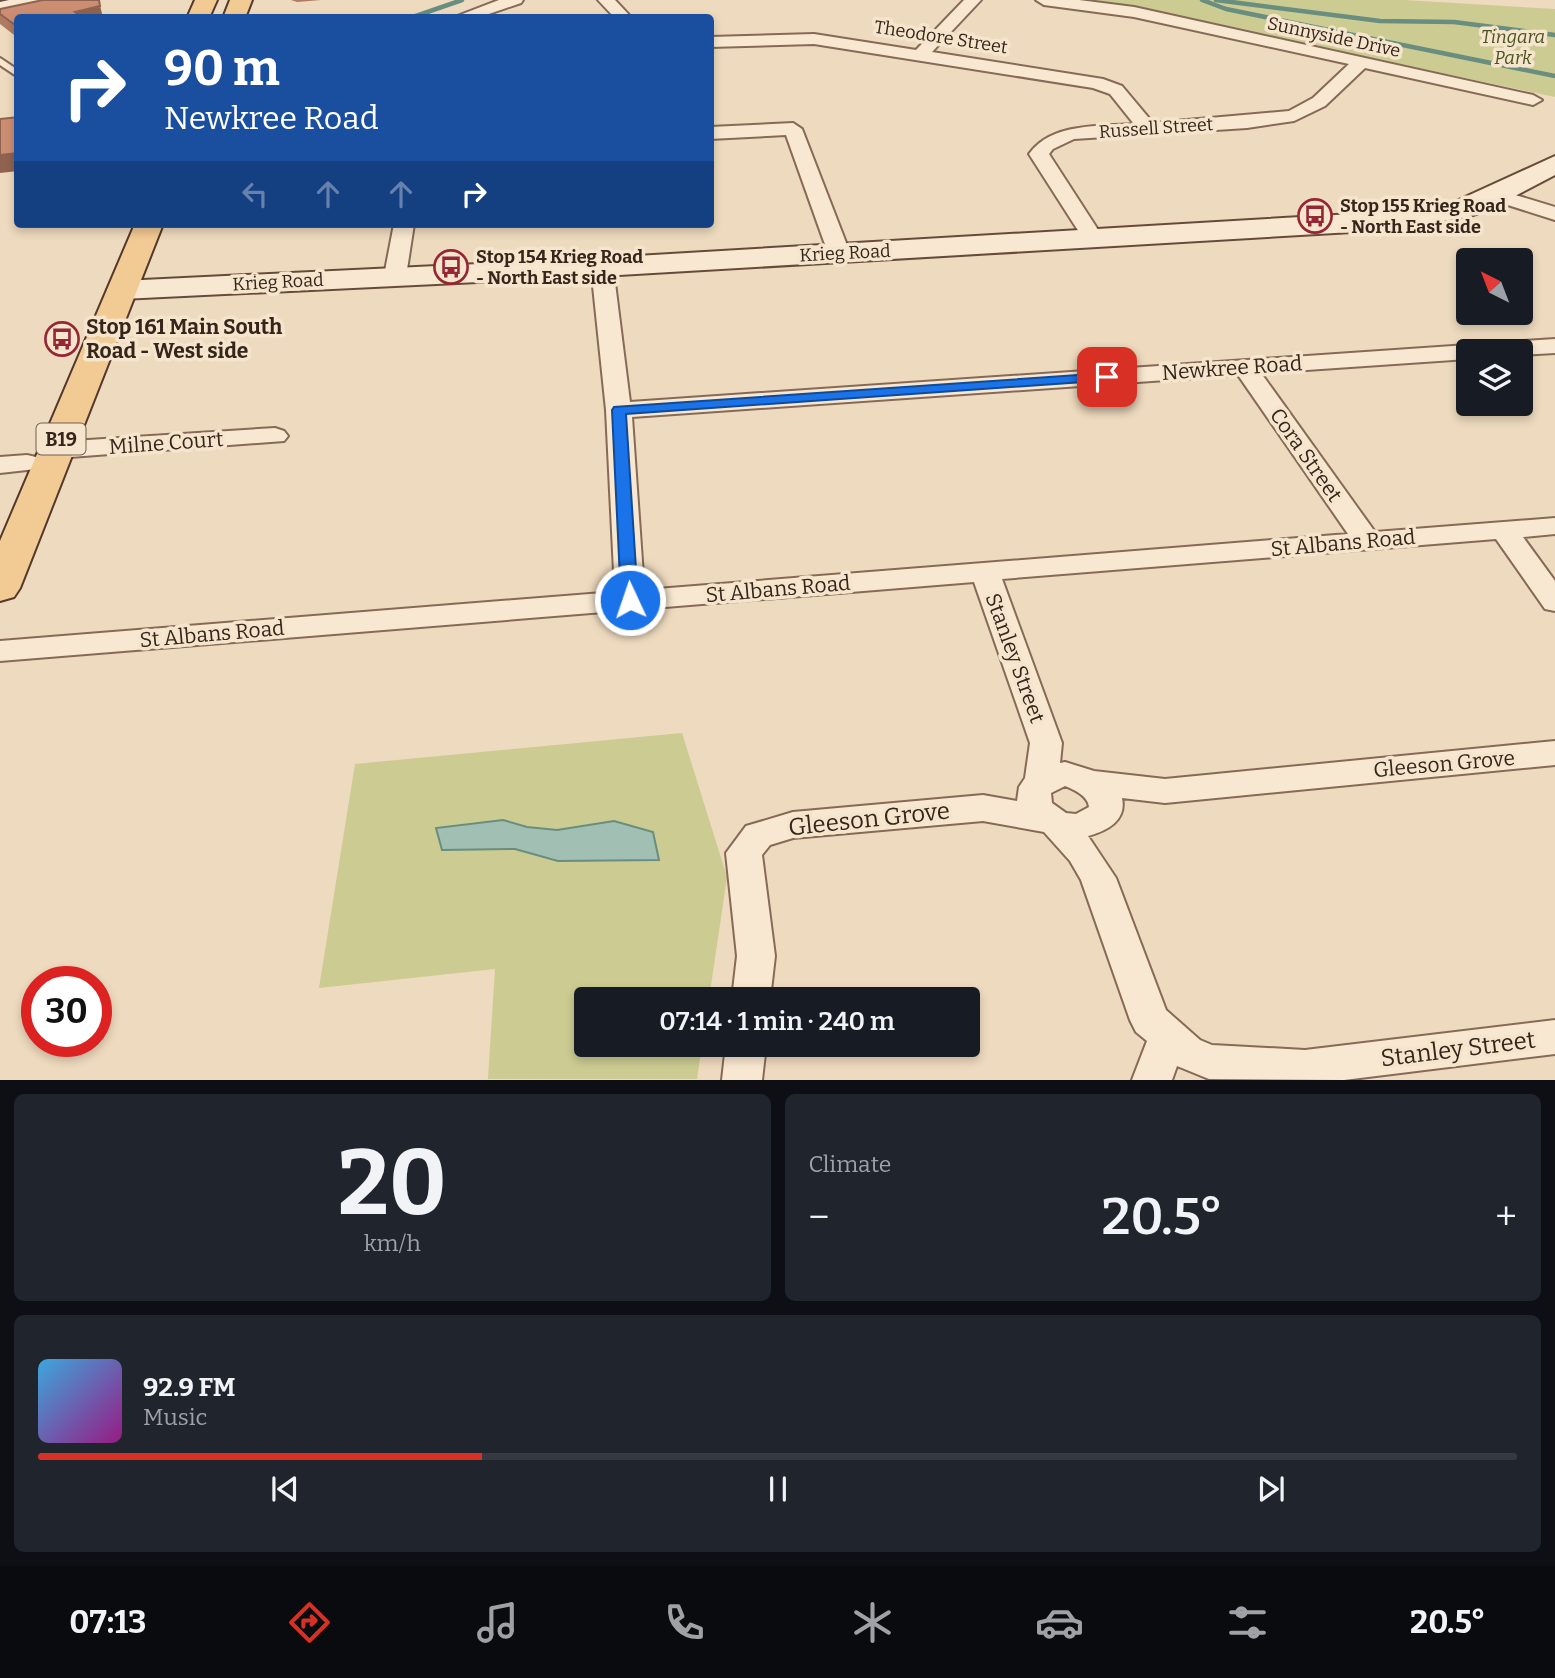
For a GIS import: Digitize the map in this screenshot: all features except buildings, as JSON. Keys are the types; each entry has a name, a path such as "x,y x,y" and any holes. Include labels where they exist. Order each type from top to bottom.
{"main road":[{"name":"B19","path":"0,588 28,460 69,415 115,284 127,228"},
{"name":"B19","path":"0,529 93,310 115,284 147,228"}],"street":[{"path":"0,8 37,0"},
{"path":"0,8 46,0"},
{"path":"472,14 515,0"},
{"path":"606,0 620,14"},
{"path":"920,55 973,0"},
{"name":"Sunnyside Drive","path":"1044,0 1134,12 1533,100"},
{"name":"Theodore Street","path":"714,41 803,38 1097,83 1116,90 1147,128"},
{"name":"Russell Street","path":"1093,239 1039,154 1046,145 1071,134 1247,122 1294,116 1319,102 1361,62"},
{"path":"714,133 793,129 839,253"},
{"name":"Krieg Road","path":"115,284 602,267 1387,220 1457,211 1499,196 1555,163"},
{"path":"1499,196 1555,214"},
{"path":"395,276 403,228"},
{"path":"602,267 619,410 630,600"},
{"name":"Newkree Road","path":"1533,348 1555,346"},
{"name":"Newkree Road","path":"619,410 1456,353"},
{"name":"Cora Street","path":"1245,368 1367,541"},
{"name":"Milne Court","path":"28,460 275,436"},
{"name":"St Albans Road","path":"0,651 1555,526"},
{"path":"1504,530 1555,602"},
{"name":"Stanley Street","path":"985,572 1046,743 1093,797"},
{"name":"Stanley Street","path":"1044,803 1046,743"},
{"name":"Gleeson Grove","path":"1093,797 1555,753"},
{"path":"1044,803 1053,775 1093,797"},
{"path":"1044,803 1085,825 1093,797"},
{"path":"1093,797 1098,878"},
{"path":"1044,803 1082,852 1098,878"},
{"name":"Gleeson Grove","path":"752,987 756,956 744,853 758,835 793,825 1044,803"},
{"name":"Stanley Street","path":"1098,878 1150,1020 1186,1052 1209,1062 1305,1067 1555,1037"},
{"path":"1152,1080 1168,1038"},
{"path":"742,1080 745,1057"}],"lane":[{"path":"0,61 14,72"}],"green space":[{"name":"Tingara Park","path":"1081,0 1404,0 1555,9 1555,97 1129,7"},
{"path":"682,733 727,877 711,987 574,987 574,1057 700,1057 697,1079 488,1079 495,969 319,988 355,764"}],"shaded area":[{"path":"503,820 527,827 557,830 614,821 653,832 659,860 558,861 515,849 442,850 436,828"}],"waterway":[{"path":"422,14 462,0"},
{"path":"1202,0 1226,9 1555,76"},
{"path":"1216,0 1380,21 1454,22 1555,35"}],"place":[{"name":"Stop 155 Krieg Road - North East side","path":"1315,216"},
{"name":"Stop 154 Krieg Road - North East side","path":"451,267"},
{"name":"Stop 161 Main South Road - West side","path":"62,339"}],"route":[{"path":"630,600 619,410 1107,377"}]}
